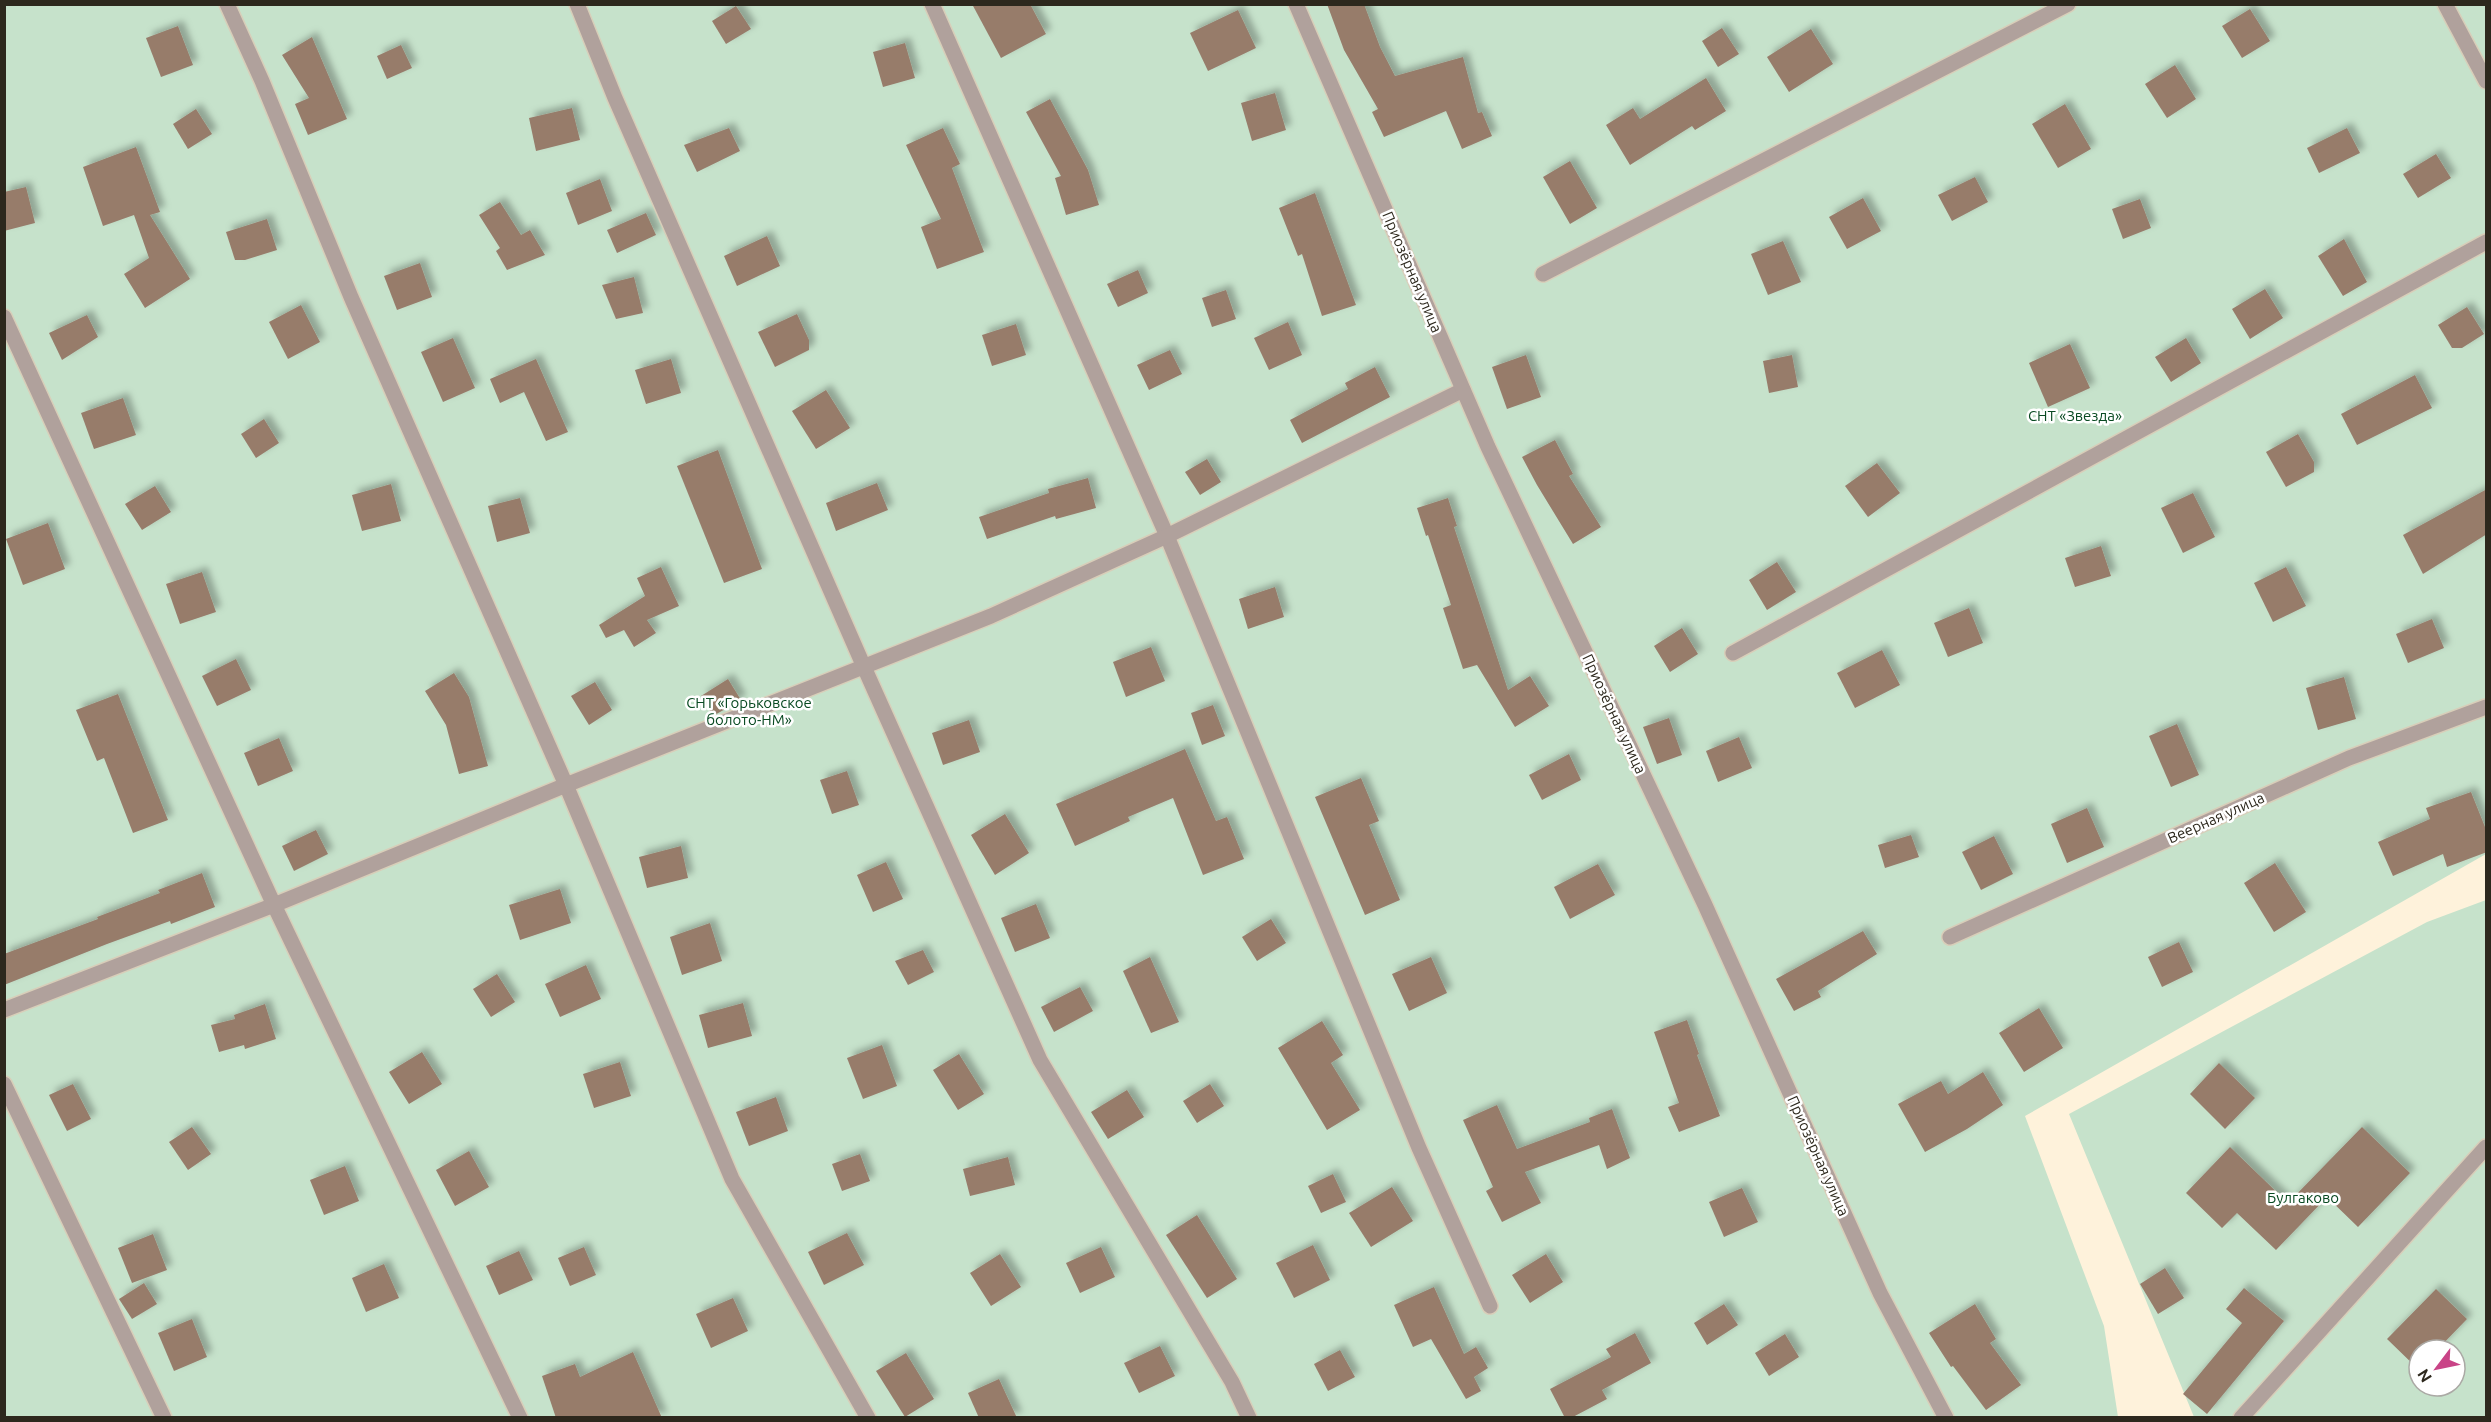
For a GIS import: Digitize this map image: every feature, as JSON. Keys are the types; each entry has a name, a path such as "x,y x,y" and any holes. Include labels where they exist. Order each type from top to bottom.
{"street":[{"path":"227,4 262,81 351,297 566,785 732,1179 868,1418"},
{"path":"577,4 615,98 864,668 1040,1060 1232,1382 1250,1418"},
{"path":"932,4 1167,536 1410,1126 1490,1306"},
{"name":"Приозёрная улица","path":"1296,4 1463,390 1705,905 1880,1293 1946,1418"},
{"path":"1543,274 2068,4"},
{"path":"2445,4 2487,81"},
{"path":"1733,653 2487,242"},
{"path":"4,317 274,905 520,1418"},
{"path":"4,1010 274,905 566,785 991,616 1167,536 1463,390"},
{"name":"Веерная улица","path":"1950,937 2349,758 2487,707"},
{"path":"4,1083 164,1418"},
{"path":"2241,1418 2487,1148"}],"green space":[{"name":"СНТ «Горьковское болото-НМ»","path":"5,5 2486,5 2486,854 2025,1116 2104,1326 2118,1417 5,1418"},
{"name":"Булгаково","path":"2486,900 2486,1417 2194,1417 2069,1114 2427,922"}],"building":[{"path":"972,4 1030,4 1046,34 1001,58"},
{"path":"1327,4 1364,4 1380,47 1395,76 1463,57 1478,113 1482,112 1492,136 1462,149 1446,111 1384,137 1372,112 1378,109 1344,50"},
{"path":"736,6 751,29 726,44 712,21"},
{"path":"2250,9 2270,41 2242,58 2222,26"},
{"path":"1238,10 1256,48 1208,71 1190,33"},
{"path":"178,26 193,65 161,77 146,38"},
{"path":"1722,28 1739,54 1718,67 1702,41"},
{"path":"1811,29 1833,64 1789,92 1767,57"},
{"path":"312,37 347,119 308,135 295,104 309,98 282,55"},
{"path":"905,43 915,78 883,87 873,52"},
{"path":"401,45 412,68 387,79 377,56"},
{"path":"2175,65 2196,99 2167,118 2145,84"},
{"path":"1706,78 1726,111 1695,130 1692,126 1630,165 1606,125 1633,108 1640,119"},
{"path":"1275,93 1286,130 1252,141 1241,103"},
{"path":"1050,99 1088,170 1099,205 1066,215 1055,178 1061,176 1026,112"},
{"path":"2065,104 2091,149 2058,168 2032,124"},
{"path":"572,108 580,140 536,151 529,118"},
{"path":"196,109 212,134 188,149 173,124"},
{"path":"729,128 740,151 697,172 684,145"},
{"path":"943,128 960,164 952,168 984,252 937,269 921,227 941,219 906,145"},
{"path":"2347,128 2360,153 2319,173 2307,148"},
{"path":"136,147 160,212 150,215 190,279 145,308 124,274 149,258 134,215 103,226 83,167"},
{"path":"2436,154 2451,178 2418,198 2403,174"},
{"path":"1570,161 1597,208 1570,224 1543,177"},
{"path":"1975,177 1988,202 1952,221 1938,195"},
{"path":"600,179 612,211 578,225 566,193"},
{"path":"26,187 35,223 4,231 4,192"},
{"path":"1315,193 1356,305 1322,316 1302,254 1298,256 1279,208"},
{"path":"1863,198 1881,231 1847,249 1829,217"},
{"path":"2140,199 2151,228 2123,239 2112,209"},
{"path":"500,202 521,235 530,230 545,255 507,270 496,251 500,248 479,215"},
{"path":"646,213 656,235 617,253 607,230"},
{"path":"267,219 277,250 245,260 235,260 226,232"},
{"path":"767,236 780,266 737,286 724,256"},
{"path":"2344,239 2367,282 2343,296 2318,256"},
{"path":"1783,241 1801,282 1768,295 1751,254"},
{"path":"420,263 432,297 397,310 384,276"},
{"path":"1138,270 1148,293 1118,307 1107,284"},
{"path":"634,277 643,313 616,319 602,285"},
{"path":"2265,289 2283,318 2250,339 2232,309"},
{"path":"1226,290 1236,319 1212,327 1202,298"},
{"path":"301,305 320,342 288,359 269,322"},
{"path":"2467,307 2484,334 2462,348 2452,348 2438,325"},
{"path":"797,314 809,340 809,350 775,367 758,332"},
{"path":"87,315 98,337 62,360 49,333"},
{"path":"1288,322 1302,355 1269,370 1254,338"},
{"path":"1016,324 1026,355 992,366 982,335"},
{"path":"453,338 475,388 443,402 421,352"},
{"path":"2186,338 2201,363 2171,382 2155,357"},
{"path":"2070,344 2090,388 2048,407 2029,363"},
{"path":"1170,350 1182,374 1149,390 1137,365"},
{"path":"1526,355 1541,397 1507,409 1492,367"},
{"path":"1792,355 1798,387 1769,393 1763,361"},
{"path":"536,359 568,432 546,441 524,392 500,403 490,379"},
{"path":"671,359 681,393 646,404 635,370"},
{"path":"1375,367 1390,397 1302,443 1290,420 1348,389 1345,383"},
{"path":"2415,375 2432,408 2357,445 2341,414"},
{"path":"826,390 850,428 816,449 792,411"},
{"path":"123,398 136,435 94,449 81,413"},
{"path":"264,419 279,443 256,458 241,434"},
{"path":"2298,434 2314,462 2314,472 2286,487 2266,452"},
{"path":"1555,440 1573,474 1569,476 1601,527 1573,544 1522,457"},
{"path":"718,450 762,569 724,583 677,466"},
{"path":"1207,459 1221,482 1200,495 1185,472"},
{"path":"1877,463 1900,493 1868,517 1845,486"},
{"path":"1088,478 1096,508 1056,519 1055,516 987,539 979,517 1049,493 1048,489"},
{"path":"877,483 888,510 836,531 826,503"},
{"path":"391,484 401,521 362,531 352,495"},
{"path":"155,486 171,512 142,530 125,504"},
{"path":"2487,489 2487,534 2423,574 2403,535"},
{"path":"2193,493 2215,537 2183,553 2161,508"},
{"path":"520,498 530,533 497,542 488,506"},
{"path":"1448,498 1457,526 1454,527 1508,690 1530,676 1549,706 1515,727 1477,665 1463,669 1443,608 1451,605 1417,508"},
{"path":"48,523 65,569 23,585 6,539"},
{"path":"2101,546 2111,576 2075,587 2065,558"},
{"path":"1777,562 1796,592 1767,610 1749,580"},
{"path":"661,567 679,606 647,620 656,633 634,647 624,630 606,638 599,625 645,596 637,578"},
{"path":"2286,567 2306,606 2273,622 2254,583"},
{"path":"202,572 216,612 180,624 166,584"},
{"path":"1275,587 1284,617 1248,629 1239,599"},
{"path":"1969,608 1983,643 1948,657 1934,623"},
{"path":"2432,619 2444,648 2408,663 2396,634"},
{"path":"1682,628 1698,654 1670,672 1654,646"},
{"path":"1151,647 1165,681 1126,697 1113,662"},
{"path":"1882,650 1900,685 1855,708 1837,673"},
{"path":"236,659 251,690 217,706 202,676"},
{"path":"454,673 469,697 488,766 459,774 446,725 425,691"},
{"path":"2344,677 2356,719 2318,730 2306,688"},
{"path":"728,679 741,700 713,716 701,696"},
{"path":"595,682 612,710 589,725 571,696"},
{"path":"118,694 168,820 133,833 104,758 97,761 76,710"},
{"path":"1213,705 1225,736 1202,745 1191,713"},
{"path":"1669,718 1682,755 1657,764 1643,727"},
{"path":"969,720 980,752 943,765 932,733"},
{"path":"2177,724 2199,775 2171,787 2149,736"},
{"path":"1739,737 1752,768 1718,782 1706,751"},
{"path":"279,738 293,771 258,786 244,753"},
{"path":"1185,749 1216,821 1227,817 1244,859 1203,875 1173,798 1128,817 1130,821 1075,846 1056,804"},
{"path":"1569,754 1581,780 1542,800 1529,775"},
{"path":"847,771 859,805 832,814 820,780"},
{"path":"1361,778 1379,821 1369,825 1400,900 1365,915 1315,797"},
{"path":"2471,792 2487,832 2487,852 2447,867 2443,854 2393,876 2378,842 2430,819 2426,808"},
{"path":"2087,808 2104,847 2067,863 2051,824"},
{"path":"1005,814 1029,853 995,875 971,835"},
{"path":"316,830 328,854 294,871 282,846"},
{"path":"1911,835 1919,857 1885,868 1878,845"},
{"path":"1994,836 2013,874 1981,890 1962,852"},
{"path":"681,846 688,878 647,888 639,857"},
{"path":"886,862 903,899 873,912 857,875"},
{"path":"2275,863 2306,912 2274,932 2244,883"},
{"path":"1598,864 1615,895 1570,919 1554,887"},
{"path":"202,873 215,907 171,924 170,921 107,944 4,985 4,954 98,919 97,917 160,893 158,890"},
{"path":"560,889 571,923 520,940 509,905"},
{"path":"1036,904 1050,938 1015,952 1001,918"},
{"path":"1271,919 1286,943 1257,961 1242,937"},
{"path":"710,923 722,961 682,975 670,937"},
{"path":"1863,931 1877,954 1818,991 1821,997 1794,1011 1776,979"},
{"path":"2179,942 2193,972 2162,987 2148,957"},
{"path":"923,950 934,972 908,985 895,961"},
{"path":"1150,957 1179,1022 1151,1033 1123,971"},
{"path":"1431,957 1447,993 1409,1011 1392,974"},
{"path":"586,965 601,999 560,1017 545,984"},
{"path":"497,974 515,1002 491,1017 473,989"},
{"path":"1080,987 1093,1011 1054,1032 1041,1007"},
{"path":"743,1003 752,1036 708,1048 699,1015"},
{"path":"265,1004 276,1039 245,1049 244,1045 219,1052 211,1025 235,1019 234,1015"},
{"path":"2039,1008 2063,1048 2024,1072 1999,1033"},
{"path":"1687,1020 1699,1054 1697,1055 1720,1116 1679,1132 1668,1107 1679,1103 1654,1032"},
{"path":"1322,1021 1343,1055 1331,1063 1360,1110 1327,1130 1278,1048"},
{"path":"882,1045 897,1086 863,1099 847,1058"},
{"path":"422,1052 442,1084 409,1104 389,1072"},
{"path":"959,1054 984,1094 958,1110 933,1070"},
{"path":"620,1062 631,1096 594,1108 583,1074"},
{"path":"2219,1063 2255,1098 2225,1129 2190,1094"},
{"path":"1983,1072 2003,1105 1967,1129 1925,1152 1898,1104 1941,1081 1948,1094"},
{"path":"73,1084 91,1119 67,1131 49,1095"},
{"path":"1210,1084 1224,1106 1197,1123 1183,1101"},
{"path":"1127,1090 1144,1117 1108,1139 1091,1112"},
{"path":"776,1097 788,1131 749,1146 736,1112"},
{"path":"1497,1105 1517,1149 1590,1122 1589,1118 1612,1109 1630,1158 1607,1169 1599,1145 1525,1172 1541,1203 1502,1222 1486,1191 1493,1187 1463,1120"},
{"path":"192,1127 211,1154 188,1170 169,1142"},
{"path":"2362,1127 2410,1173 2358,1227 2327,1197 2276,1250 2237,1213 2222,1228 2186,1193 2230,1147 2288,1203"},
{"path":"469,1151 489,1187 455,1206 436,1170"},
{"path":"860,1154 870,1181 842,1191 832,1164"},
{"path":"1008,1157 1015,1185 970,1196 963,1169"},
{"path":"345,1166 359,1201 324,1215 310,1180"},
{"path":"1333,1174 1346,1202 1321,1213 1308,1186"},
{"path":"1392,1187 1413,1221 1371,1247 1349,1213"},
{"path":"1742,1188 1758,1222 1724,1237 1709,1202"},
{"path":"1197,1215 1237,1279 1207,1298 1166,1235"},
{"path":"847,1233 864,1265 824,1285 808,1252"},
{"path":"153,1234 167,1270 132,1283 118,1248"},
{"path":"1313,1245 1330,1280 1294,1298 1276,1263"},
{"path":"584,1247 596,1275 570,1286 558,1258"},
{"path":"1101,1247 1115,1277 1080,1293 1066,1263"},
{"path":"519,1251 533,1280 499,1295 486,1266"},
{"path":"1000,1254 1021,1287 991,1306 970,1273"},
{"path":"1546,1254 1563,1282 1530,1303 1512,1275"},
{"path":"384,1264 399,1298 366,1312 352,1278"},
{"path":"2165,1268 2184,1298 2158,1314 2140,1284"},
{"path":"144,1283 157,1304 132,1319 119,1299"},
{"path":"1434,1287 1464,1354 1476,1347 1488,1368 1474,1377 1481,1391 1466,1399 1431,1339 1413,1347 1394,1305"},
{"path":"2244,1288 2284,1321 2207,1414 2183,1394 2242,1323 2226,1309"},
{"path":"2436,1289 2467,1319 2449,1338 2407,1338 2407,1358 2387,1339"},
{"path":"733,1298 748,1331 711,1348 696,1314"},
{"path":"1724,1304 1738,1325 1707,1345 1694,1323"},
{"path":"1975,1304 1996,1339 1990,1343 2021,1385 1986,1410 1953,1366 1951,1367 1929,1333"},
{"path":"192,1319 207,1357 174,1371 158,1333"},
{"path":"1635,1333 1651,1363 1602,1390 1607,1399 1571,1418 1565,1418 1550,1389 1611,1357 1606,1349"},
{"path":"1785,1334 1799,1357 1769,1376 1755,1353"},
{"path":"1160,1346 1175,1376 1139,1393 1124,1363"},
{"path":"1340,1350 1355,1377 1328,1391 1314,1364"},
{"path":"633,1352 662,1418 556,1418 542,1376 575,1364 580,1377"},
{"path":"906,1353 934,1399 905,1417 876,1371"},
{"path":"999,1379 1017,1418 979,1418 968,1393"}],"park label":[{"name":"СНТ «Звезда»","path":"2075,416"}]}
